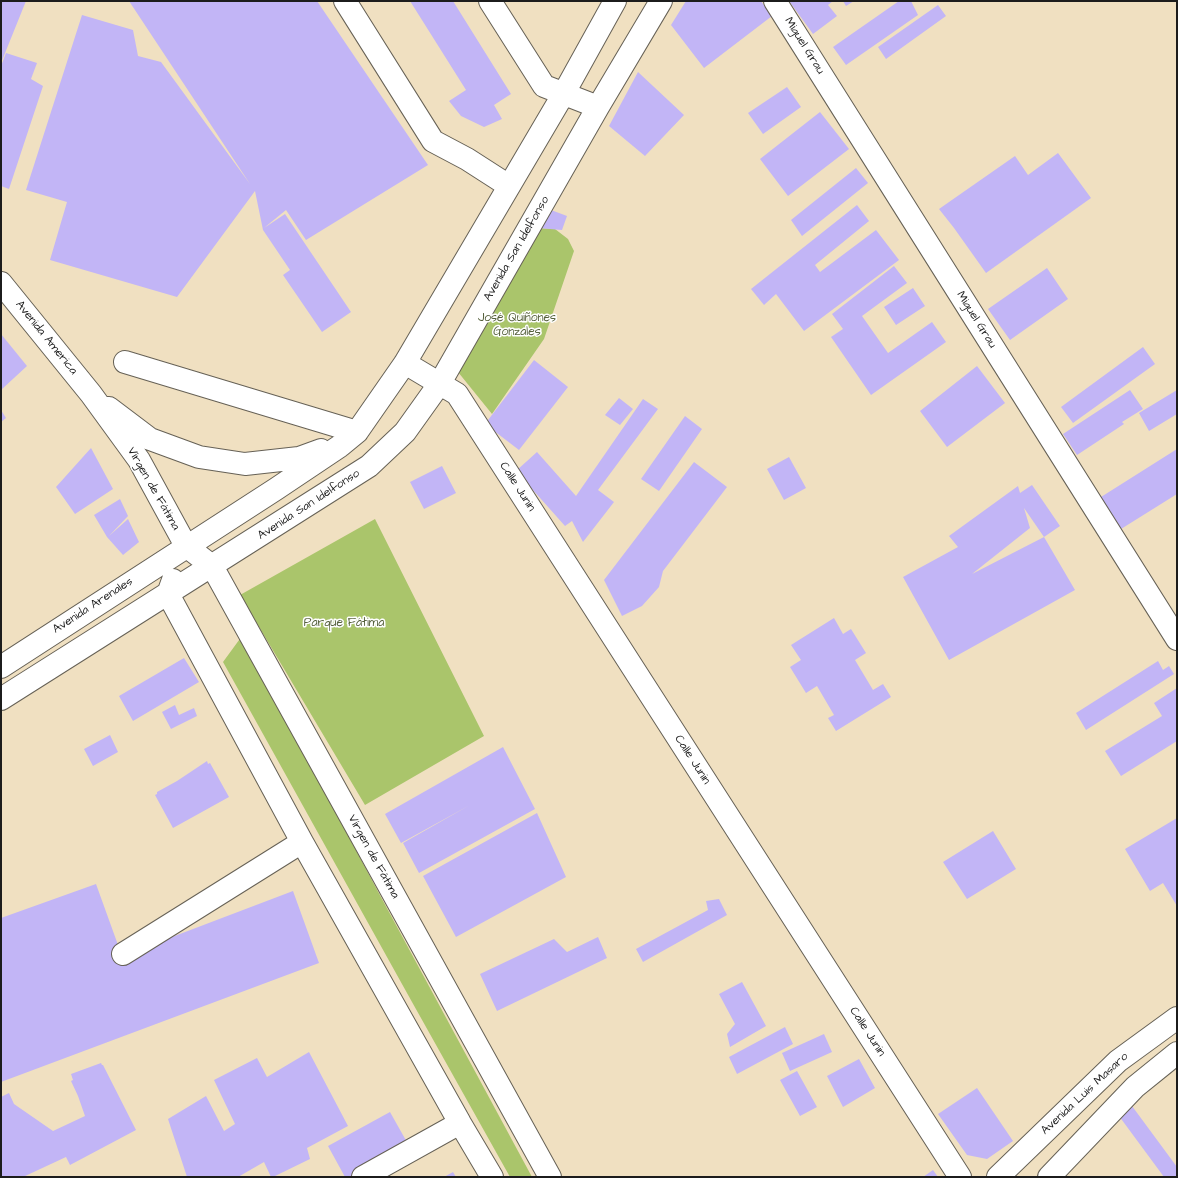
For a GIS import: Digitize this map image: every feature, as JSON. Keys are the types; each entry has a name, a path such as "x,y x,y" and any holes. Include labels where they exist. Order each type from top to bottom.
{"street":[{"path":"345,1 433,141 467,159 509,186"},
{"path":"490,1 544,86 598,107"},
{"path":"492,1177 302,842 168,594 186,546 276,489 340,446 352,436 405,363 564,93 615,1"},
{"name":"Avenida San Idelfonso","path":"1,699 369,466 405,432 440,383 598,107 661,1"},
{"name":"Miguel Grau","path":"775,1 1177,639"},
{"name":"Avenida America","path":"1,283 91,394"},
{"path":"125,362 352,436"},
{"name":"Calle Junin","path":"405,363 457,394 960,1177"},
{"path":"91,394 150,439 199,457 245,464 299,458 352,436"},
{"name":"Vírgen de Fátima","path":"91,394 139,460 186,546 212,566 550,1177"},
{"name":"Avenida Arenales","path":"1,666 186,546"},
{"path":"123,954 302,842"},
{"name":"Avenida Luis Masaro","path":"998,1177 1118,1061 1177,1018"},
{"path":"1049,1177 1135,1088 1177,1053"},
{"path":"363,1177 460,1123"}],"green space":[{"name":"José Quiñones Gonzales","path":"538,228 555,229 568,239 574,251 544,339 492,414 458,372"},
{"name":"Parque Fátima","path":"375,519 484,736 365,805 240,595"},
{"path":"242,636 532,1177 510,1177 223,662"}],"building":[{"path":"1,1 26,1 1,63"},
{"path":"129,1 317,1 428,165 306,240 286,210 264,228 285,214 351,312 322,332 283,275 290,270 263,230 255,191 177,297 50,260 67,202 26,190 82,15 133,30 138,56 161,62 250,184"},
{"path":"410,1 453,1 511,94 494,105 502,119 484,127 461,116 449,101 466,90"},
{"path":"686,1 761,1 772,16 704,68 671,25"},
{"path":"789,1 833,1 828,5 837,16 813,34"},
{"path":"843,1 854,1 846,6"},
{"path":"899,1 911,1 918,15 846,65 833,47"},
{"path":"938,5 946,16 886,59 878,47"},
{"path":"6,53 37,63 31,79 43,86 9,189 1,186 1,66"},
{"path":"638,72 684,115 645,156 609,126"},
{"path":"787,87 801,107 763,134 748,113"},
{"path":"820,112 849,149 788,196 760,159"},
{"path":"1058,153 1091,198 986,273 939,209 1015,156 1028,175"},
{"path":"856,168 868,183 802,236 791,220"},
{"path":"857,205 869,221 815,265 820,272 876,230 899,260 804,331 776,294 764,305 751,289"},
{"path":"551,210 567,216 562,230 538,228"},
{"path":"894,266 907,283 862,316 888,353 932,322 946,342 871,395 831,337 843,329 832,314"},
{"path":"1047,268 1068,299 1010,340 988,309"},
{"path":"913,288 925,306 896,325 884,307"},
{"path":"1,334 27,366 1,390"},
{"path":"1143,347 1155,364 1073,423 1061,407"},
{"path":"534,360 568,387 519,450 485,424"},
{"path":"977,366 1005,403 947,447 920,411"},
{"path":"1130,390 1143,409 1122,422 1124,424 1077,455 1063,434"},
{"path":"1177,390 1177,414 1149,431 1139,413"},
{"path":"619,398 633,409 620,425 605,415"},
{"path":"643,399 658,409 598,490 614,502 583,542 572,521 565,526 516,471 537,452 576,496"},
{"path":"1,410 6,418 1,422"},
{"path":"685,416 702,429 659,491 641,479"},
{"path":"91,448 113,489 75,514 56,487"},
{"path":"1177,449 1177,494 1121,529 1101,497"},
{"path":"789,457 806,488 784,500 767,469"},
{"path":"694,462 727,487 663,571 659,587 642,606 622,616 604,580"},
{"path":"442,466 456,493 424,509 410,482"},
{"path":"1032,485 1060,526 1044,537 1075,590 949,660 903,577 958,547 949,536 1018,486 1020,493","holes":["1024,508 1044,537 972,574 1030,528"]},
{"path":"120,499 128,516 109,536 128,519 139,542 123,555 107,537 94,515"},
{"path":"834,618 843,634 851,629 866,653 855,660 873,690 883,684 891,697 836,731 828,718 834,715 817,686 806,693 790,667 801,660 791,645"},
{"path":"184,658 199,682 133,721 119,696"},
{"path":"1158,661 1163,670 1169,666 1174,674 1086,730 1076,713"},
{"path":"1177,688 1177,741 1121,776 1105,751 1162,716 1154,703"},
{"path":"175,705 179,715 194,708 197,716 171,729 162,712"},
{"path":"110,735 118,752 93,766 84,749"},
{"path":"503,747 535,809 419,873 403,843 470,805 401,843 385,814"},
{"path":"207,761 208,764 210,763 229,797 173,828 155,795 157,792"},
{"path":"537,813 566,877 456,937 423,876"},
{"path":"1177,818 1177,906 1163,883 1150,891 1125,849"},
{"path":"993,831 1016,869 967,899 943,862"},
{"path":"96,884 122,956 293,891 319,963 1,1082 1,918"},
{"path":"719,899 727,915 643,962 636,949 708,910 706,901"},
{"path":"598,937 607,958 497,1011 480,974 554,939 567,952"},
{"path":"742,982 766,1026 730,1047 727,1034 735,1024 719,994"},
{"path":"785,1027 793,1044 737,1074 729,1057"},
{"path":"824,1034 832,1052 790,1071 782,1053"},
{"path":"309,1052 348,1126 307,1148 310,1159 273,1177 271,1177 264,1162 238,1177 187,1177 168,1119 206,1096 224,1131 235,1124 214,1080 257,1058 267,1077"},
{"path":"859,1059 875,1088 843,1107 827,1076"},
{"path":"101,1063 136,1130 70,1165 66,1157 23,1177 1,1177 1,1097 9,1093 14,1104 53,1131 85,1116 71,1081 73,1080 71,1074"},
{"path":"797,1071 817,1107 800,1116 780,1080"},
{"path":"977,1088 1013,1141 987,1159 967,1155 938,1114"},
{"path":"1132,1106 1177,1167 1177,1177 1164,1177 1119,1116"},
{"path":"390,1112 408,1144 349,1177 345,1177 328,1146"},
{"path":"933,1170 938,1177 923,1177"},
{"path":"453,1172 456,1177 444,1177"}]}
